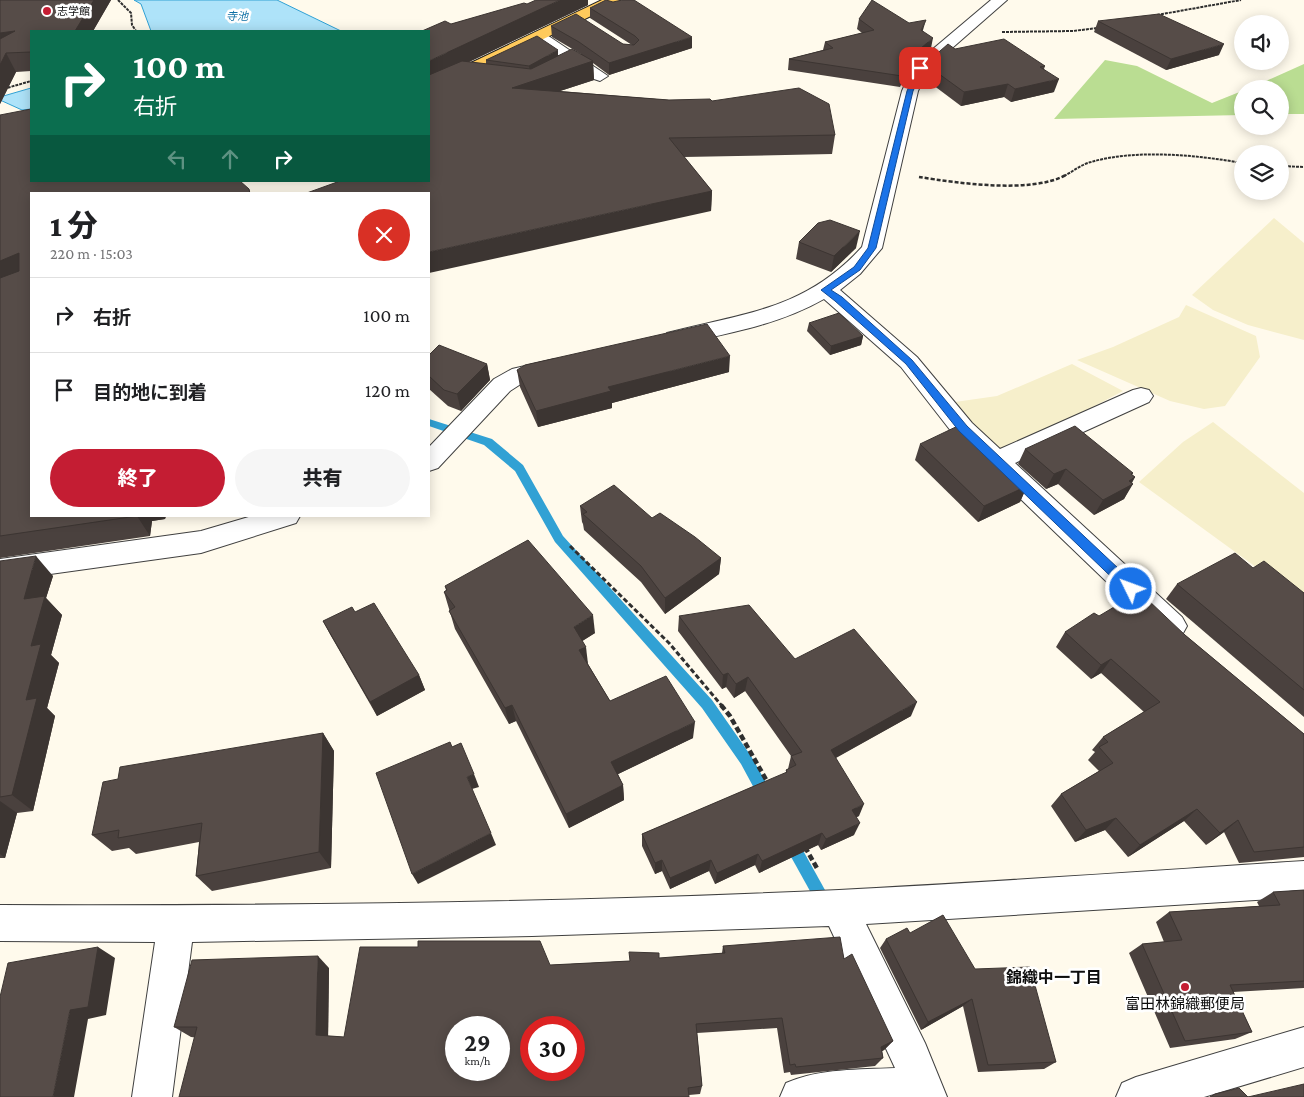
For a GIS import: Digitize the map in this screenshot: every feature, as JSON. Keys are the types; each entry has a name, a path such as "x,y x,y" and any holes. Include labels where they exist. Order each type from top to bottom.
{"main road":[{"path":"430,89 613,0"}],"street":[{"path":"654,343 755,320 787,310 825,290 857,268 872,248 910,91 920,68 1000,0"},
{"path":"578,17 592,27"},
{"path":"539,36 600,76"},
{"path":"557,67 574,58"},
{"path":"464,72 489,76"},
{"path":"825,290 838,299 909,362 963,428 1077,538 1193,645"},
{"path":"430,461 502,385 520,374 578,361"},
{"path":"997,461 1141,396"},
{"path":"0,570 202,542 284,517"},
{"path":"0,923 176,924 532,918 839,908 1304,879"},
{"path":"839,908 911,1057 925,1096"},
{"path":"152,1097 176,924"},
{"path":"1136,1097 1304,1047"},
{"path":"800,1097 831,1092 903,1088 925,1096"}],"path":[{"path":"118,0 130,12 132,25 135,30"},
{"path":"1156,16 1241,0"},
{"path":"954,38 1024,28 1066,32 1098,28"},
{"path":"0,90 30,81"},
{"path":"918,176 977,186 1041,183 1063,177 1090,162 1132,154 1214,158 1234,162"},
{"path":"1289,166 1304,167"},
{"path":"570,546 669,643 730,716 769,784"},
{"path":"802,843 839,908"}],"shaded area":[{"path":"1274,218 1304,243 1304,340 1248,325 1213,310 1192,295"},
{"path":"1186,305 1256,336 1260,357 1225,406 1204,409 1170,401 1077,360 1113,347 1179,317"},
{"path":"1072,364 1123,391 1089,409 999,450 992,447 955,402 997,396"},
{"path":"1213,422 1304,493 1304,602 1139,482 1183,442"}],"green space":[{"path":"1105,60 1137,66 1212,103 1234,94 1234,115 1054,119"},
{"path":"1304,64 1304,114 1289,114 1289,80 1268,80"}],"water":[{"name":"寺池","path":"134,0 277,0 339,30 151,30 141,4"},
{"path":"30,88 30,109 22,110 0,100 0,97"}],"building":[{"path":"0,0 94,0 76,30 30,30 30,52 6,53 0,65 0,39 15,31 0,33"},
{"path":"536,0 560,0 430,61 430,30 424,30 445,21 451,24 524,3 527,4"},
{"path":"606,0 613,2 634,0 692,37 609,63 579,42 551,26 576,14 623,44 634,45 639,40 635,36 590,8"},
{"path":"872,0 909,23 926,20 921,30 933,38 915,53 913,58 910,56 902,76 789,59 833,48 825,42 874,30 859,19"},
{"path":"1159,14 1224,44 1171,59 1098,21"},
{"path":"537,36 558,50 529,66 486,60"},
{"path":"1004,39 1045,66 1040,67 1059,79 1015,89 1008,84 964,92 928,66 932,58 948,44 955,49"},
{"path":"572,49 593,61 512,88 669,100 710,99 712,101 799,88 829,104 835,135 669,138 712,191 430,252 430,192 310,192 337,182 430,182 430,75 462,61 531,69"},
{"path":"30,109 30,182 241,182 249,189 250,192 30,192 30,517 130,517 0,536 0,278 19,271 19,253 0,261 0,115"},
{"path":"830,220 860,231 834,256 799,242 818,223"},
{"path":"839,313 863,336 831,346 809,323"},
{"path":"707,324 730,356 608,387 611,391 536,411 517,370 525,365"},
{"path":"439,345 487,364 457,394 444,390 430,377 430,354"},
{"path":"962,424 1027,486 984,506 920,444"},
{"path":"1075,426 1133,473 1131,474 1135,477 1129,481 1133,484 1103,500 1066,469 1054,474 1025,449"},
{"path":"614,485 652,518 660,513 721,558 665,598 641,566 583,514 587,512 580,506"},
{"path":"528,540 593,615 574,627 586,647 579,650 610,701 666,676 695,722 611,762 623,785 566,814 512,705 505,708 449,611 455,607 444,592 447,590 445,586"},
{"path":"1235,553 1253,568 1264,561 1304,593 1304,690 1177,584"},
{"path":"36,556 24,599 45,596 31,646 41,644 26,700 37,698 12,795 0,797 0,561"},
{"path":"1136,594 1144,601 1147,599 1185,635 1304,734 1304,847 1254,852 1238,820 1220,833 1197,809 1140,845 1116,818 1086,830 1061,794 1113,763 1099,747 1108,742 1103,737 1160,702 1111,659 1101,665 1065,632 1094,613 1099,616"},
{"path":"374,603 419,675 370,702 323,621 352,607 355,612"},
{"path":"749,605 795,659 854,629 917,702 831,750 864,804 852,810 860,823 826,839 822,833 762,861 758,854 717,873 711,860 670,878 662,860 655,863 642,834 787,772 786,770 796,765 791,756 802,752 748,677 736,684 728,673 723,675 679,616"},
{"path":"323,733 319,852 196,876 202,823 118,838 119,830 92,835 103,782 118,779 120,767"},
{"path":"450,742 452,747 461,743 474,774 467,777 491,833 412,874 376,773"},
{"path":"1304,890 1304,981 1230,985 1252,1032 1185,1041 1142,944 1182,940 1169,912 1280,905 1273,892"},
{"path":"943,915 975,969 1030,967 1056,1062 988,1065 972,999 928,1022 886,939 907,928 910,933"},
{"path":"840,937 844,959 852,954 893,1041 881,1047 883,1058 796,1067 795,1064 790,1065 782,1018 696,1024 702,1086 688,1088 689,1097 179,1097 197,1027 174,1027 192,960 318,956 316,1035 344,1037 360,947 418,947 418,941 540,941 550,965 630,961 629,952 659,953 659,958 725,953 723,946"},
{"path":"98,947 88,1007 70,1010 53,1097 0,1097 0,997 8,963"},
{"path":"1304,1084 1304,1097 1248,1097"},
{"path":"1239,1088 1248,1097 1210,1097"}],"waterway":[{"path":"430,422 488,442 519,468 559,539 707,704 746,760 766,796"},
{"path":"790,841 825,904"}],"place":[{"name":"志学館","path":"47,11"},
{"name":"富田林錦織郵便局","path":"1185,987"}],"district":[{"name":"錦織中一丁目","path":"1054,977"}],"route":[{"path":"920,68 910,91 872,248 857,268 825,290 838,299 909,362 963,428 1131,589"}]}
